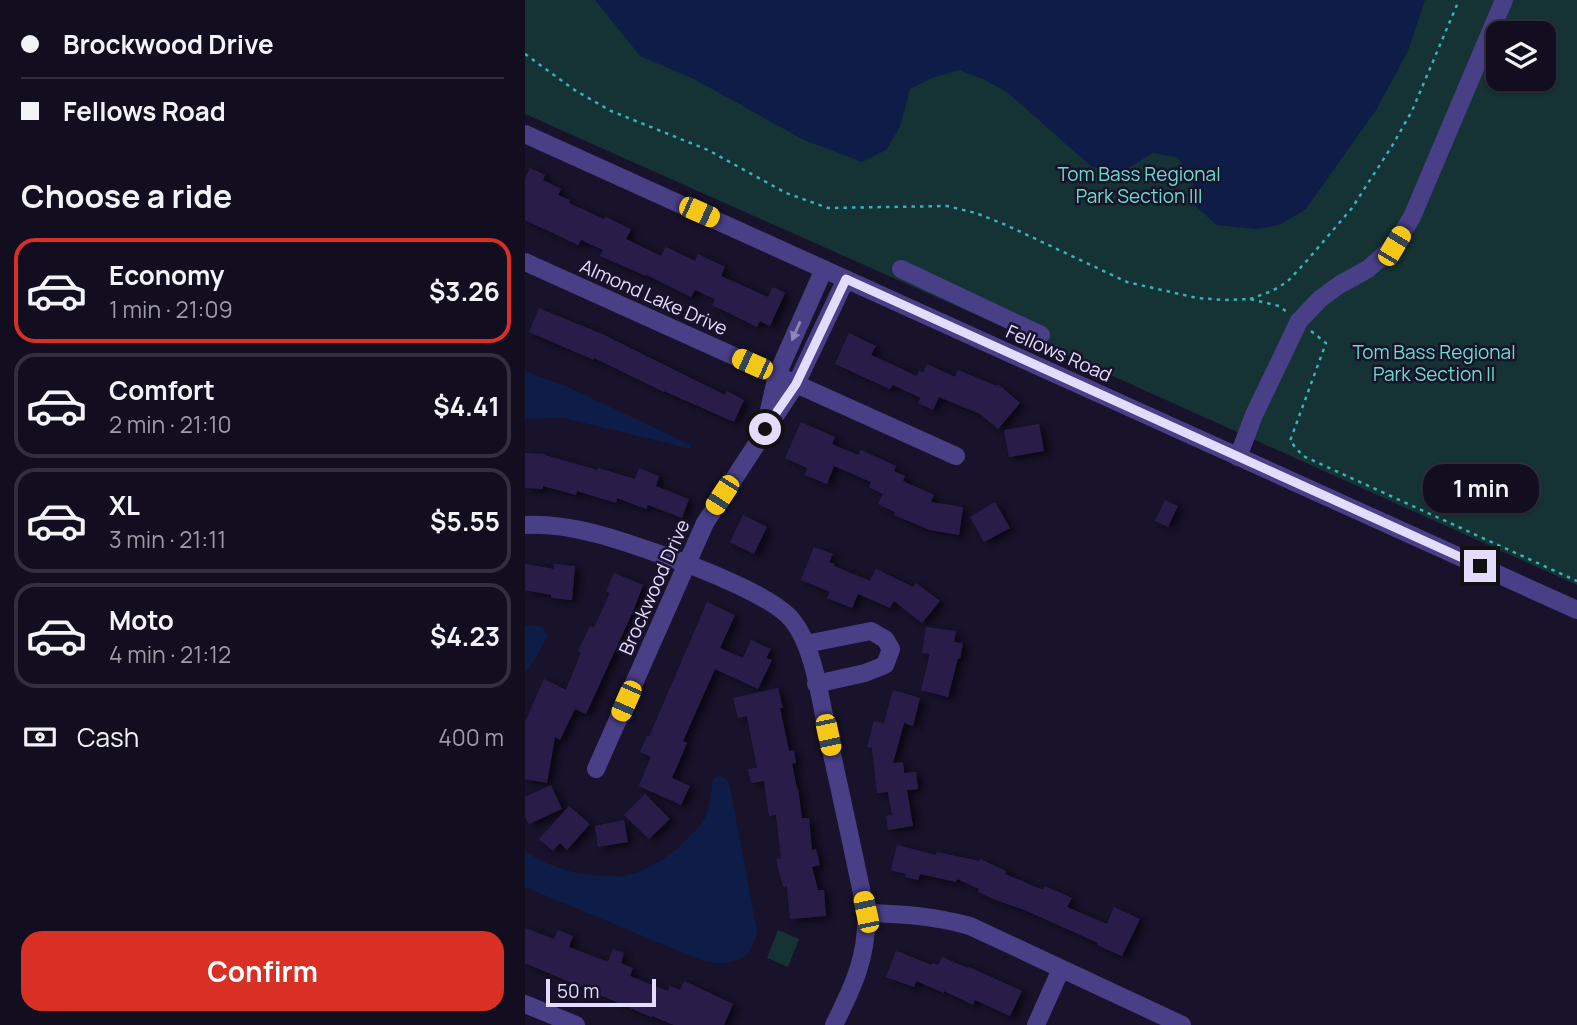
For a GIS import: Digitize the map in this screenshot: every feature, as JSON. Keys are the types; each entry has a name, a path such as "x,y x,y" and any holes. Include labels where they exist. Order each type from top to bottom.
{"street":[{"path":"1238,457 1254,415 1299,321 1320,299 1368,269 1394,246 1412,216 1504,0"},
{"name":"Fellows Road","path":"525,134 1577,610"},
{"name":"Almond Lake Drive","path":"525,262 956,456"},
{"name":"Brockwood Drive","path":"765,429 777,375 824,269"},
{"path":"901,269 1041,335"},
{"name":"Brockwood Drive","path":"596,769 705,523 796,384 846,279"},
{"path":"961,332 973,303"},
{"path":"525,526 565,528 619,540 687,563 772,603 792,619 806,644 866,912 864,952 852,989 834,1025"},
{"path":"806,644 871,631 885,639 891,649 885,665 865,673 816,684"},
{"path":"866,912 944,919 970,926 1182,1025"},
{"path":"1036,1025 1061,970"},
{"path":"525,1004 576,1025"}],"path":[{"path":"1249,299 1287,282 1352,208 1412,111 1459,0"},
{"path":"525,54 573,89 611,111 708,150 786,193 828,208 947,206 976,213 1006,225 1128,282 1197,298 1249,299 1279,306 1288,313"},
{"path":"1312,332 1326,343 1290,441 1303,456 1577,580"}],"green space":[{"name":"Tom Bass Regional Park Section III","path":"525,0 1577,0 1577,585 525,114"},
{"path":"778,930 799,939 788,967 767,958"}],"water":[{"path":"595,0 1425,0 1408,51 1376,110 1306,209 1279,225 1255,229 1217,225 1196,207 1192,178 1177,157 1153,153 1122,172 1092,167 1007,92 959,70 932,78 910,89 900,127 886,150 862,162 804,140 694,79 640,56"},
{"path":"525,371 568,387 691,445 691,449 564,418 525,419"},
{"path":"525,626 542,627 548,635 525,673"},
{"path":"719,775 726,779 730,787 757,931 750,950 739,960 723,963 703,961 525,887 525,851 554,866 596,875 623,876 659,862 681,845 703,822 709,807 713,779"}],"building":[{"path":"530,168 545,175 543,180 561,189 558,195 570,200 569,203 631,229 626,239 661,256 666,247 695,261 698,254 725,267 721,276 768,297 773,287 785,293 770,326 760,321 757,327 712,305 715,299 695,290 691,297 600,256 603,250 581,240 578,245 525,220 525,179"},
{"path":"539,308 604,335 725,395 727,391 744,400 734,422 594,358 529,332"},
{"path":"849,333 876,346 871,355 917,376 919,371 923,373 927,364 955,377 958,370 997,386 998,384 1020,403 998,429 980,414 939,397 933,410 918,403 921,398 893,385 890,389 835,364"},
{"path":"801,422 835,437 832,444 858,455 861,450 896,466 894,471 905,476 903,481 934,495 931,502 963,507 959,535 930,530 894,515 895,512 878,504 883,494 869,487 871,482 834,466 827,484 805,475 807,468 785,458"},
{"path":"1039,424 1044,451 1009,457 1004,430"},
{"path":"525,453 545,454 635,479 639,468 659,476 656,486 689,499 682,518 648,505 646,509 617,498 616,503 577,491 576,495 543,486 543,489 525,488"},
{"path":"1165,500 1178,506 1168,527 1155,521"},
{"path":"995,502 1010,528 984,542 970,517"},
{"path":"743,515 767,527 754,554 730,542"},
{"path":"814,547 833,554 829,562 835,564 834,566 870,581 876,569 913,587 916,583 940,601 922,623 894,601 890,608 858,594 852,608 827,598 830,592 801,580"},
{"path":"525,564 554,569 554,564 575,566 572,600 551,598 551,595 525,590"},
{"path":"614,573 643,585 634,609 586,714 575,709 560,740 555,737 547,783 525,779 525,722 544,679 566,690 581,653 578,651 590,626 594,628 610,593 606,591"},
{"path":"707,602 735,615 720,648 743,658 751,640 771,649 766,658 772,660 758,689 715,669 683,741 687,743 672,778 690,786 681,805 639,786 651,757 640,752 647,736 649,737"},
{"path":"926,627 956,631 954,642 963,643 948,697 921,690 930,654 922,653"},
{"path":"778,688 789,751 794,750 796,763 792,764 802,818 809,818 812,850 816,849 820,865 812,867 818,890 824,890 826,916 790,919 787,886 783,887 776,859 781,858 776,815 769,816 764,781 751,783 748,769 757,768 747,716 738,718 733,698"},
{"path":"893,690 920,698 913,726 904,723 893,763 903,762 904,773 916,772 918,789 907,790 913,826 888,830 886,816 892,815 888,792 877,793 872,748 867,747 874,721 884,723"},
{"path":"551,785 562,809 529,824 525,816 525,797"},
{"path":"645,794 670,819 649,839 624,815"},
{"path":"569,806 590,824 567,850 560,843 553,851 539,839"},
{"path":"624,820 628,842 598,847 595,826"},
{"path":"897,845 936,855 937,852 979,861 980,859 1006,871 1005,874 1043,890 1045,886 1072,898 1067,907 1107,924 1114,907 1140,919 1122,956 1027,911 978,892 979,889 957,879 956,882 920,874 918,880 905,877 906,874 891,870"},
{"path":"525,928 554,939 558,930 573,936 569,947 608,962 613,949 624,953 621,963 633,968 630,976 668,991 670,986 680,990 684,981 733,1004 724,1025 674,1025 651,1017 525,963"},
{"path":"896,951 932,965 938,965 942,957 1022,991 1010,1016 975,1000 973,1005 916,981 914,987 886,977"}],"route":[{"path":"765,429 808,362 846,279 1480,566"}],"park label":[{"name":"Tom Bass Regional Park Section II","path":"1434,363"}]}
